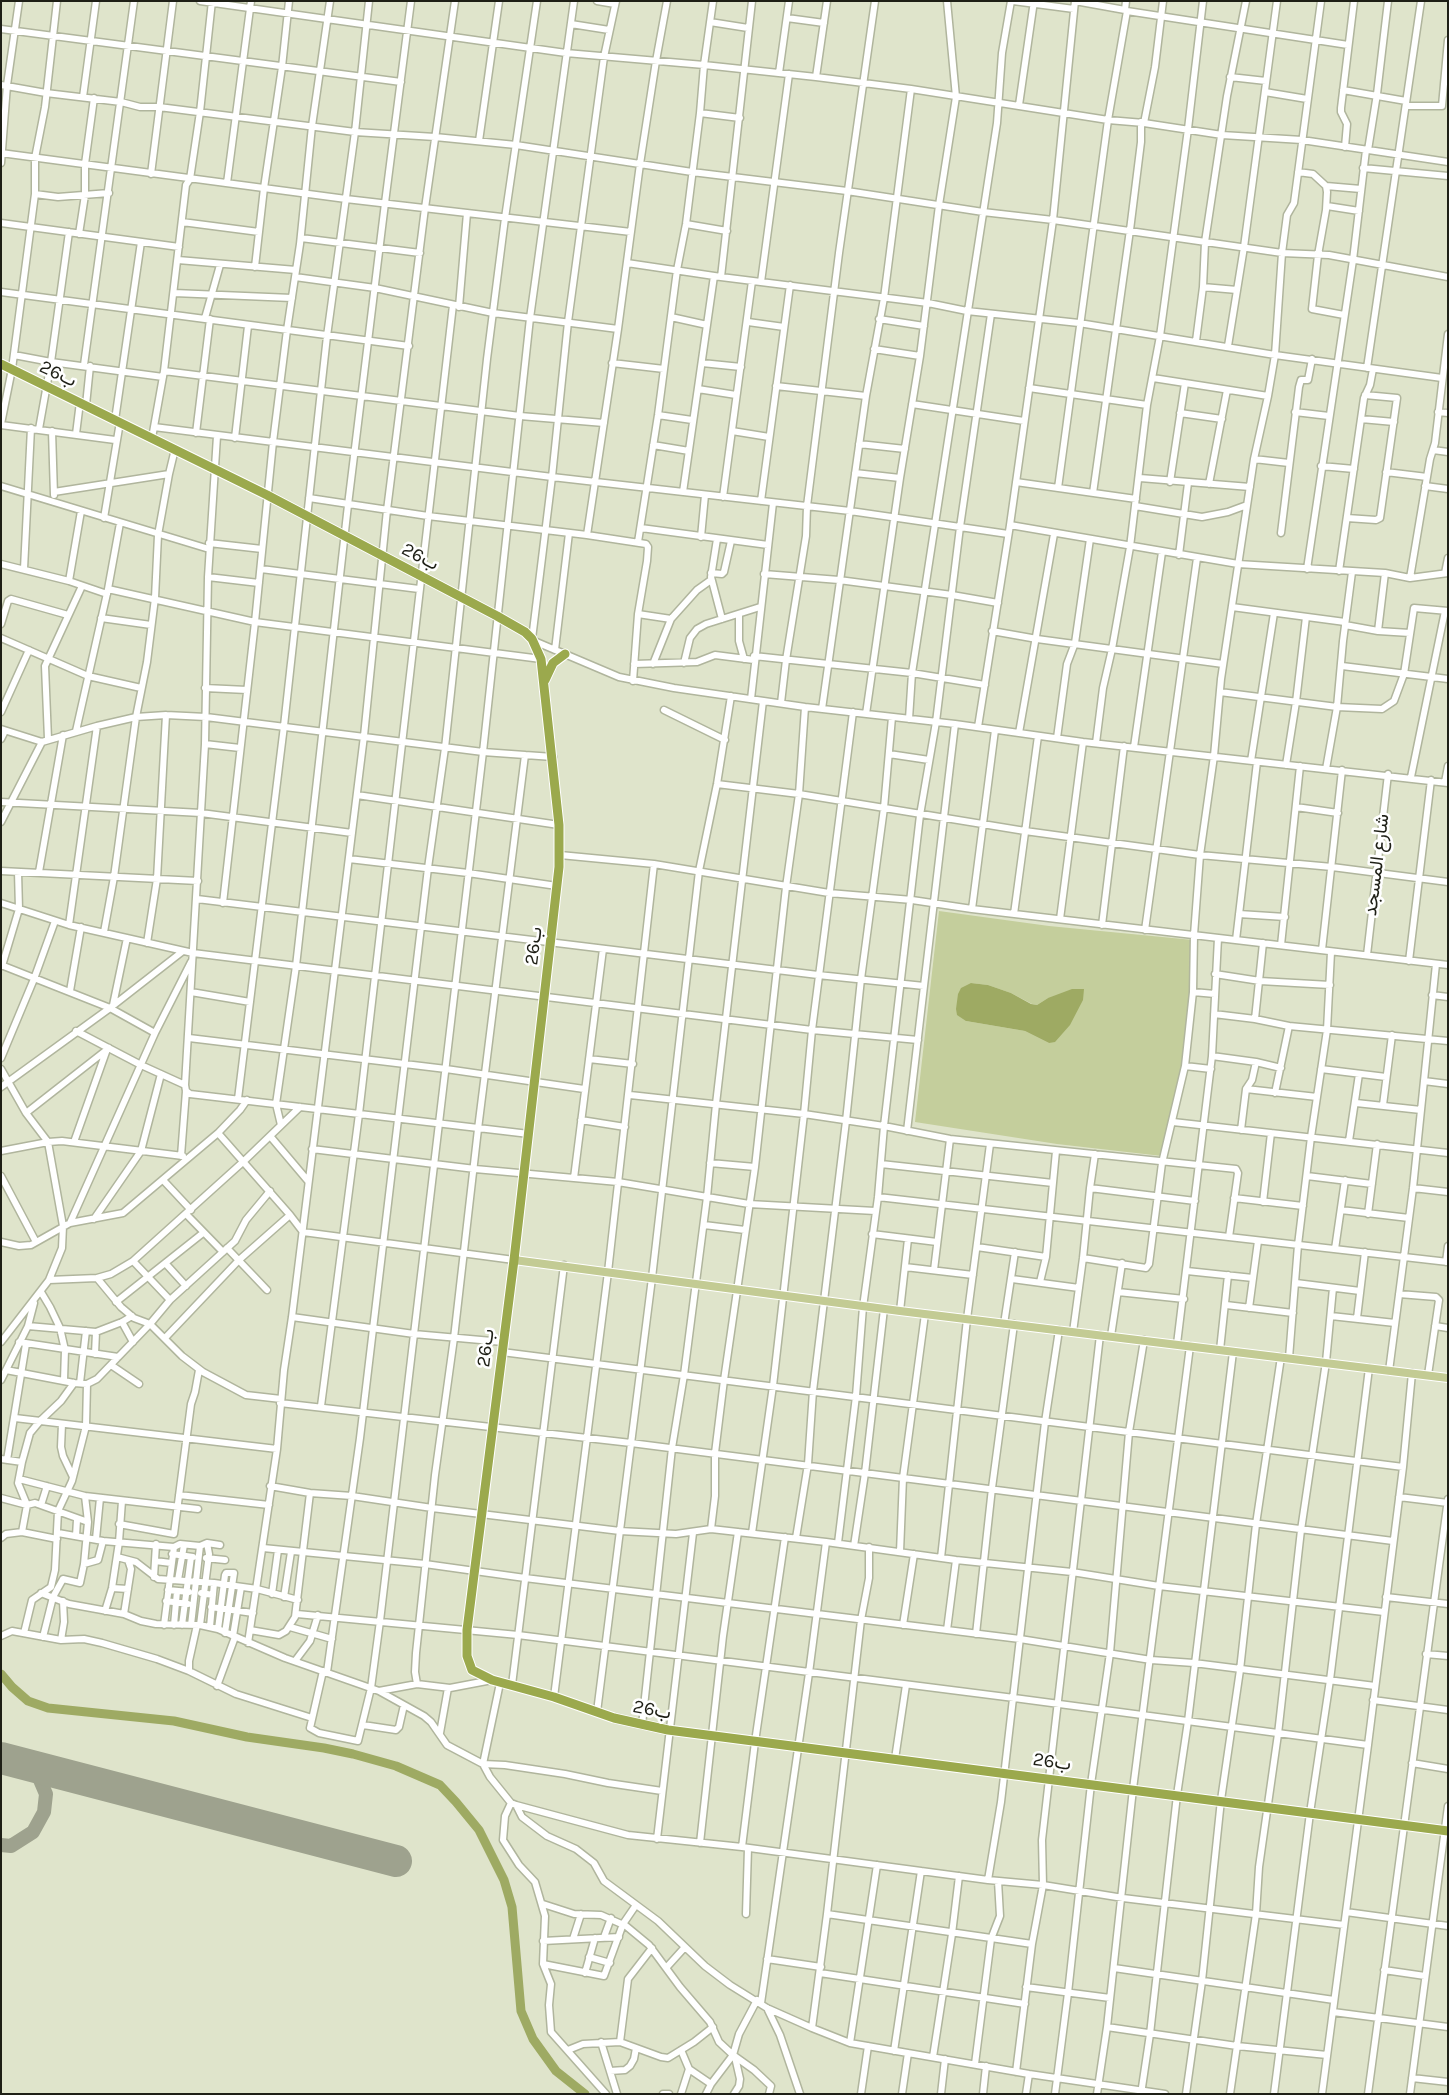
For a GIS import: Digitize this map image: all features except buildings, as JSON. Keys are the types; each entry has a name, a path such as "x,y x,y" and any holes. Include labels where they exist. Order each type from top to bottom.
{"highway":[{"name":"26ب","path":"1,364 214,468 497,616 533,640 541,659 553,757 560,855 494,1427 467,1630 467,1656 470,1668 476,1674 496,1682 554,1697 642,1725 668,1730 1446,1830"},
{"path":"545,680 553,663 565,654"}],"main road":[{"path":"514,1260 564,1265 696,1285 884,1309 1448,1378"}],"street":[{"path":"1,163 4,85 19,1"},
{"path":"57,1 46,93 35,158 35,194 14,355 1,424 115,440"},
{"path":"83,97 96,1"},
{"path":"76,434 83,404 94,304 134,1"},
{"path":"152,174 173,1"},
{"path":"200,1 250,5 288,14 327,20 407,29 566,53 656,60 816,77 911,89 1108,120 1142,122 1259,139 1302,140 1399,153 1448,162"},
{"path":"255,267 289,1"},
{"path":"222,903 260,582 273,442 301,238 312,126 330,1"},
{"path":"238,1098 284,726 327,336 341,244 369,1"},
{"path":"280,1126 276,1104 296,966 348,505 411,1"},
{"path":"248,1643 277,1449 281,1401 364,736 387,510 425,208 455,1"},
{"path":"479,141 499,1"},
{"path":"536,1 505,218 481,410 444,748 384,1244 372,1328 364,1412 342,1556 332,1639 310,1726 311,1729 357,1742 363,1725 380,1621 402,1418 414,1334 483,752 530,318 574,1"},
{"path":"597,1 615,3 604,57 568,322 559,419 533,640 619,677 633,681 805,707 1254,762 1388,774 1447,782 1448,766"},
{"path":"587,535 628,263 640,164 656,60 668,1"},
{"path":"638,542 658,415 677,270 686,224 713,1"},
{"path":"721,277 752,1"},
{"path":"779,73 789,1"},
{"path":"816,77 827,1"},
{"path":"781,703 806,536 806,506 847,191 875,1"},
{"path":"866,714 896,517 900,478 928,303 939,205 956,97 947,1"},
{"path":"909,719 912,673 983,212 999,102 1002,53 1012,1 1074,9"},
{"path":"978,727 1010,525 1053,220 1075,1 1240,30 1348,45"},
{"path":"1058,488 1069,394 1126,1"},
{"path":"1092,493 1130,230 1142,122 1155,66 1163,1"},
{"path":"1096,743 1103,688 1112,650 1140,478 1147,405 1160,336 1188,129 1202,1"},
{"path":"1196,341 1203,287 1206,242 1230,77 1246,1"},
{"path":"1228,346 1244,247 1277,1"},
{"path":"1083,1258 1148,1266 1162,1163 1185,1066 1193,992 1194,935 1200,855 1214,756 1223,664 1254,459 1275,355 1282,252 1287,215 1293,205 1321,1"},
{"path":"1346,147 1347,124 1340,112 1354,1"},
{"path":"1307,569 1336,363 1353,260 1364,168 1377,97 1388,1"},
{"path":"1339,571 1365,395 1370,385 1370,369 1396,170 1421,1"},
{"path":"152,438 174,293 186,184 190,179 200,112 212,2"},
{"path":"1019,105 1034,3"},
{"path":"227,183 250,5"},
{"path":"787,18 824,23"},
{"path":"710,22 748,28"},
{"path":"570,24 610,30"},
{"path":"1,29 401,82"},
{"path":"1343,90 1406,104 1442,106 1448,40"},
{"path":"761,282 789,74"},
{"path":"1230,77 1266,81"},
{"path":"4,85 46,93 121,102 140,107 159,107 355,132 435,136 516,145 692,172 847,191 983,212 1130,230 1282,252 1318,255 1448,277"},
{"path":"822,709 866,396 884,298 911,89"},
{"path":"1264,92 1307,99"},
{"path":"79,234 85,195 85,164 94,98"},
{"path":"700,113 740,118"},
{"path":"2,153 190,179 306,192 346,199 631,232"},
{"path":"1364,168 1448,176"},
{"path":"1298,172 1313,174 1326,186 1361,189"},
{"path":"1326,186 1327,206 1318,255 1312,309 1344,315"},
{"path":"35,194 58,197 109,193"},
{"path":"1327,206 1359,211"},
{"path":"322,1406 331,1323 359,1114 434,462 467,213"},
{"path":"182,222 259,232"},
{"path":"1,223 179,247"},
{"path":"686,224 727,230"},
{"path":"39,429 51,362 69,232"},
{"path":"301,238 420,253"},
{"path":"104,518 122,372 141,242"},
{"path":"178,260 296,270"},
{"path":"628,263 721,277 928,303 967,311 1079,323 1275,355 1442,378"},
{"path":"196,433 204,376 208,319 212,294 220,265"},
{"path":"683,492 714,276"},
{"path":"295,277 374,288 493,313 618,329"},
{"path":"723,497 752,281"},
{"path":"761,501 790,285"},
{"path":"1203,287 1237,290"},
{"path":"1,292 409,346"},
{"path":"174,293 292,298"},
{"path":"838,1544 856,1396 863,1306 878,1197 884,1126 912,900 920,815 936,722 940,677 960,527 978,414 991,314"},
{"path":"671,317 707,325"},
{"path":"880,319 924,326"},
{"path":"748,322 784,327"},
{"path":"235,438 248,326"},
{"path":"1410,578 1425,486 1435,443 1448,334"},
{"path":"874,349 920,356"},
{"path":"14,355 122,372 242,380 520,416 604,423"},
{"path":"1281,534 1300,381 1308,380 1312,359"},
{"path":"612,363 664,369"},
{"path":"702,363 740,367"},
{"path":"1153,378 1268,396"},
{"path":"1170,482 1185,383"},
{"path":"776,386 866,396"},
{"path":"1029,388 1147,405"},
{"path":"698,389 736,395"},
{"path":"1209,484 1227,390"},
{"path":"1347,518 1378,520 1394,422 1396,398 1365,395"},
{"path":"912,404 1024,421"},
{"path":"1296,412 1329,416"},
{"path":"1438,412 1448,413"},
{"path":"1180,413 1222,419"},
{"path":"658,415 692,420"},
{"path":"1361,419 1394,422"},
{"path":"154,427 552,477 850,511 1008,534"},
{"path":"24,569 31,428"},
{"path":"52,431 53,501"},
{"path":"732,431 769,437"},
{"path":"180,1156 198,881 206,717 205,688 209,546 217,436"},
{"path":"859,444 905,449"},
{"path":"653,445 689,451"},
{"path":"104,932 114,877 136,716 147,662 155,598 158,535 175,449"},
{"path":"1432,450 1448,452"},
{"path":"1254,459 1289,463"},
{"path":"1322,466 1354,469"},
{"path":"1386,472 1427,477"},
{"path":"855,473 900,478"},
{"path":"54,492 169,474"},
{"path":"1140,478 1170,482 1250,487"},
{"path":"1016,482 1092,493 1202,517 1228,512 1247,505"},
{"path":"1179,555 1188,483"},
{"path":"1,486 158,535 209,546 262,550"},
{"path":"1425,486 1448,489"},
{"path":"701,537 705,495"},
{"path":"308,498 428,516 646,544 648,547 638,614 633,681"},
{"path":"751,699 754,658 773,503"},
{"path":"69,581 81,510"},
{"path":"76,731 108,592 120,523"},
{"path":"1010,525 1238,564 1385,573 1410,578 1447,573 1448,558"},
{"path":"640,528 768,545"},
{"path":"555,650 569,533"},
{"path":"1019,733 1054,534"},
{"path":"718,539 711,576 722,619"},
{"path":"1057,738 1068,664 1075,643 1090,539"},
{"path":"653,664 671,619 711,576 723,573 732,541"},
{"path":"1134,747 1162,552"},
{"path":"715,554 729,556"},
{"path":"1145,930 1197,558"},
{"path":"1,564 108,592 155,598 255,622 413,644 541,659"},
{"path":"261,569 419,588"},
{"path":"1326,768 1337,707 1352,572"},
{"path":"1378,631 1385,573"},
{"path":"764,574 840,580 998,603"},
{"path":"208,577 260,582"},
{"path":"1,822 45,741 44,676 47,658 82,586"},
{"path":"1,624 8,601 11,599 68,615"},
{"path":"684,663 690,638 706,624 760,607"},
{"path":"1232,607 1306,617 1378,631 1410,633"},
{"path":"1220,692 1337,707 1386,708 1394,701 1404,674 1414,608 1446,611 1411,777"},
{"path":"1236,940 1260,697 1274,613"},
{"path":"638,614 671,619"},
{"path":"739,614 739,641 744,659"},
{"path":"1286,765 1306,617"},
{"path":"101,618 151,625"},
{"path":"992,631 1112,650 1223,664"},
{"path":"1,638 88,676 141,688"},
{"path":"1,712 4,701 29,650"},
{"path":"634,664 697,662 715,656 744,659 754,658 872,668 985,685"},
{"path":"1342,666 1448,680"},
{"path":"205,688 247,690"},
{"path":"597,1712 607,1647 652,1278 699,871 717,784 731,696"},
{"path":"642,1725 672,1448 684,1375 704,1225 741,878 754,790 763,701"},
{"path":"712,1529 715,1496 715,1453 755,1167 786,887 799,794 805,707"},
{"path":"664,710 725,740"},
{"path":"752,1534 761,1459 773,1386 794,1208 818,975 853,712"},
{"path":"1,739 3,730 45,741 136,716 166,715 206,717 323,730 444,748 553,757"},
{"path":"147,943 157,879 166,715"},
{"path":"796,1538 808,1464 813,1391 836,1208 861,979 884,808 892,717"},
{"path":"907,1131 955,724"},
{"path":"69,925 96,726"},
{"path":"972,909 995,730"},
{"path":"39,872 63,735"},
{"path":"1014,914 1038,736"},
{"path":"1060,919 1083,742"},
{"path":"205,744 240,748"},
{"path":"1102,925 1124,746"},
{"path":"889,754 929,760"},
{"path":"417,1684 414,1672 425,1564 525,755"},
{"path":"1281,945 1300,766"},
{"path":"1322,950 1342,770"},
{"name":"شارع المسجد","path":"1367,955 1388,774"},
{"path":"1409,961 1431,780"},
{"path":"717,784 799,794 943,819 1200,855 1332,867 1448,882"},
{"path":"356,795 559,825"},
{"path":"1,802 201,813 352,833"},
{"path":"1296,807 1338,813"},
{"path":"560,855 654,864 829,893 912,900 1102,925 1448,965"},
{"path":"349,858 557,886"},
{"path":"554,1697 630,1095 654,864"},
{"path":"1,871 198,881"},
{"path":"18,872 19,909 2,965 34,979 112,1006 155,1033"},
{"path":"197,899 503,938 924,986"},
{"path":"1,903 69,925 183,951 193,956 255,960 726,1020 918,1040"},
{"path":"1239,914 1284,917"},
{"path":"1,1058 34,979 55,921"},
{"path":"70,991 81,927"},
{"path":"112,1006 127,938"},
{"path":"1177,1344 1188,1271 1211,1069 1218,938"},
{"path":"1256,1019 1263,943"},
{"path":"574,1178 603,949"},
{"path":"1,1087 112,1006 183,951"},
{"path":"1186,2094 1202,1981 1221,1800 1240,1670 1256,1524 1293,1313 1298,1245 1310,1137 1327,1030 1331,952"},
{"path":"70,1223 155,1033 193,956"},
{"path":"1389,1371 1409,1218 1436,964"},
{"path":"1215,974 1260,981 1330,985"},
{"path":"191,992 250,1002"},
{"path":"1193,992 1215,994"},
{"path":"1432,995 1448,997"},
{"path":"1214,1014 1256,1019 1289,1026 1448,1042"},
{"path":"1275,1093 1282,1068 1289,1026"},
{"path":"76,1031 108,1049 161,1074 185,1088 190,1094 238,1098 529,1134"},
{"path":"1383,1105 1392,1035"},
{"path":"189,1038 446,1068 584,1089"},
{"path":"26,1113 108,1049"},
{"path":"74,1142 108,1049"},
{"path":"1212,1056 1256,1062 1282,1068"},
{"path":"588,1059 633,1064"},
{"path":"1241,1130 1246,1089 1252,1080 1256,1062"},
{"path":"1185,1066 1211,1069"},
{"path":"1,1069 26,1113 48,1142 62,1226 62,1248 50,1280 1,1342"},
{"path":"1321,1069 1386,1077"},
{"path":"94,1219 141,1151 161,1074"},
{"path":"1349,1141 1359,1074"},
{"path":"1424,1081 1448,1084"},
{"path":"1246,1089 1317,1098"},
{"path":"630,1095 804,1114 990,1144 1238,1170 1229,1237"},
{"path":"1,1242 19,1246 36,1242 70,1223 123,1213 218,1133 247,1100"},
{"path":"1356,1103 1421,1110"},
{"path":"50,1280 97,1278 111,1274 133,1261 244,1161 300,1107"},
{"path":"581,1120 625,1127"},
{"path":"1173,1122 1204,1127 1448,1152"},
{"path":"218,1133 270,1191 303,1232 514,1260"},
{"path":"1263,1202 1271,1133"},
{"path":"270,1136 308,1181"},
{"path":"934,1270 950,1139"},
{"path":"1,1152 48,1142 74,1142 190,1157"},
{"path":"941,1558 967,1319 990,1144"},
{"path":"1368,1214 1377,1144"},
{"path":"312,1149 475,1170 618,1182 749,1204 875,1211"},
{"path":"1040,1282 1046,1257 1051,1218 1056,1151"},
{"path":"1073,1332 1095,1154"},
{"path":"710,1163 755,1167"},
{"path":"881,1164 1053,1183"},
{"path":"1,1176 36,1242"},
{"path":"1307,1176 1372,1184"},
{"path":"163,1180 203,1232 239,1260 267,1290"},
{"path":"1335,1249 1345,1180"},
{"path":"1090,1188 1195,1201"},
{"path":"1412,1188 1448,1192"},
{"path":"6,1370 87,1384 103,1375 170,1300 235,1241 253,1210 270,1191"},
{"path":"878,1197 942,1203 1051,1218 1192,1231 1258,1241 1447,1262 1448,1246"},
{"path":"1234,1198 1303,1206"},
{"path":"1341,1210 1409,1218"},
{"path":"165,1338 239,1260 290,1215"},
{"path":"704,1225 745,1230"},
{"path":"116,1302 166,1264 203,1232"},
{"path":"872,1234 937,1242"},
{"path":"900,1311 908,1239"},
{"path":"1249,1308 1258,1241"},
{"path":"977,1246 1046,1257"},
{"path":"1004,1324 1015,1252"},
{"path":"1357,1318 1365,1252"},
{"path":"133,1261 170,1300"},
{"path":"166,1264 186,1286"},
{"path":"1110,1336 1122,1264"},
{"path":"512,1686 564,1265"},
{"path":"905,1267 973,1276"},
{"path":"1188,1271 1253,1278"},
{"path":"1220,1350 1228,1275"},
{"path":"97,1278 116,1302 132,1316 150,1324 199,1370 220,1383 244,1394 402,1418 631,1442 1123,1505 1301,1530 1393,1540"},
{"path":"1012,1279 1078,1288"},
{"path":"1296,1284 1360,1291"},
{"path":"1230,2094 1256,1914 1259,1867 1278,1734 1301,1530 1326,1362 1333,1288"},
{"path":"41,1292 60,1328 65,1350 64,1380"},
{"path":"1118,1292 1184,1299"},
{"path":"1399,1294 1438,1298 1428,1375"},
{"path":"22,1462 4,1459 15,1418 22,1372 23,1343 34,1301"},
{"path":"1226,1305 1293,1313"},
{"path":"854,1546 865,1473 884,1309"},
{"path":"900,1552 903,1478 925,1314"},
{"path":"28,1326 96,1332 132,1316"},
{"path":"1331,1316 1396,1323"},
{"path":"292,1317 414,1334 503,1342"},
{"path":"122,1322 133,1342"},
{"path":"976,1634 992,1488 1014,1324"},
{"path":"1435,1326 1448,1328"},
{"path":"988,1880 1005,1772 1036,1494 1059,1330"},
{"path":"22,1532 27,1505 18,1483 27,1440 40,1421 77,1383 86,1331"},
{"path":"95,1354 96,1332"},
{"path":"1016,2072 1032,1944 1043,1885 1042,1840 1100,1335"},
{"path":"1055,2094 1091,1784 1110,1653 1129,1432 1144,1340"},
{"path":"23,1343 118,1358"},
{"path":"1,1380 23,1343"},
{"path":"1097,2094 1123,1898 1133,1789 1190,1346"},
{"path":"502,1352 1403,1467"},
{"path":"1141,2092 1150,2034 1177,1795 1188,1721 1211,1518 1233,1352"},
{"path":"111,1365 139,1384"},
{"path":"1274,2094 1298,1919 1310,1813 1330,1680 1369,1368"},
{"path":"119,1524 174,1534 191,1404 199,1370"},
{"path":"1322,2094 1374,1700 1403,1467 1412,1373"},
{"path":"24,1633 32,1600 51,1587 55,1570 58,1511 74,1477 86,1426 87,1384"},
{"path":"15,1418 277,1449"},
{"path":"62,1424 61,1446 63,1456 74,1477"},
{"path":"19,1479 85,1496 198,1510"},
{"path":"41,1506 47,1486"},
{"path":"270,1486 310,1493 352,1496 432,1508 620,1531 663,1534 693,1533 712,1529 796,1538 956,1560 1072,1572 1159,1586 1384,1612"},
{"path":"250,1630 279,1635 290,1627 296,1614 310,1493"},
{"path":"179,1495 268,1505"},
{"path":"43,1637 53,1597 63,1579 80,1583 88,1522 85,1496"},
{"path":"1368,2094 1448,1501 1399,1497"},
{"path":"1,1498 27,1505 35,1503 77,1520 88,1522"},
{"path":"96,1539 100,1498"},
{"path":"106,1611 112,1588 119,1542 122,1501"},
{"path":"76,1536 77,1520"},
{"path":"1,1538 6,1534 22,1532 76,1536 103,1541 156,1544 182,1555 225,1560"},
{"path":"700,1843 720,1661 738,1532"},
{"path":"657,1838 668,1730 693,1533"},
{"path":"746,1914 745,1847 755,1742 785,1537"},
{"path":"84,1564 98,1560 103,1541"},
{"path":"706,2094 711,2084 734,2056 739,2034 759,2002 799,1747 826,1542"},
{"path":"154,1577 156,1544"},
{"path":"164,1625 173,1551 180,1544 220,1545"},
{"path":"178,1580 184,1545"},
{"path":"196,1625 193,1604 194,1592 204,1545"},
{"path":"189,1671 189,1661 202,1605 207,1570 209,1550 204,1545"},
{"path":"812,2028 856,1679 861,1620 869,1578 869,1547"},
{"path":"263,1548 425,1564 569,1584 1020,1639 1151,1660 1194,1663 1375,1686"},
{"path":"272,1594 278,1550"},
{"path":"284,1597 290,1552"},
{"path":"903,1625 914,1554"},
{"path":"116,1557 141,1566 154,1577 257,1589 298,1600"},
{"path":"182,1625 191,1557"},
{"path":"124,1614 131,1569 128,1560"},
{"path":"947,1630 956,1560"},
{"path":"1439,1560 1448,1561"},
{"path":"155,1561 171,1563"},
{"path":"289,1563 302,1565"},
{"path":"181,1567 207,1570"},
{"path":"275,1572 287,1574"},
{"path":"218,1629 226,1573 234,1573 225,1633"},
{"path":"210,1627 214,1583"},
{"path":"217,1686 234,1637 241,1587"},
{"path":"112,1588 128,1589"},
{"path":"168,1590 213,1595"},
{"path":"174,1625 177,1591"},
{"path":"41,1593 83,1608 124,1614 141,1621 164,1625 196,1625 218,1629 248,1643 379,1691 424,1716 440,1733 447,1745 482,1764 505,1765 662,1791"},
{"path":"222,1596 240,1598"},
{"path":"1386,1597 1448,1604"},
{"path":"61,1640 64,1622 63,1601"},
{"path":"166,1601 202,1605"},
{"path":"211,1607 253,1613"},
{"path":"296,1614 419,1624 561,1641 1368,1745"},
{"path":"295,1661 308,1646 318,1615"},
{"path":"290,1627 332,1639"},
{"path":"1,1636 12,1632 61,1640 84,1639 102,1643 157,1659 189,1671 236,1694 312,1718"},
{"path":"1426,1654 1448,1656"},
{"path":"379,1691 417,1684 448,1688 496,1682 482,1764 522,1817 547,1836 576,1848 594,1863 604,1881 658,1922 730,1985 767,2008 850,2043 1016,2072 1141,2092 1165,2094"},
{"path":"895,1759 906,1685"},
{"path":"440,1733 448,1688"},
{"path":"1374,1700 1448,1710"},
{"path":"363,1725 396,1730 399,1727 404,1705"},
{"path":"1412,1763 1448,1769"},
{"path":"513,1804 611,1831 657,1838 745,1847 988,1880 1043,1885 1123,1898 1344,1925"},
{"path":"513,1804 505,1816 503,1840 519,1865 535,1882 543,1904 545,1916 543,1964 551,1984 549,2005 551,2032 606,2094"},
{"path":"1410,2094 1448,1806"},
{"path":"850,2043 877,1865"},
{"path":"894,2051 921,1871"},
{"path":"933,2057 959,1876"},
{"path":"975,2064 991,1939 1000,1916 998,1881"},
{"path":"543,1904 580,1914 598,1914 611,1918 623,1924 652,1948 713,2026 716,2038 734,2056 754,2070 771,2086 769,2094"},
{"path":"543,1964 604,1976 623,1924 636,1905"},
{"path":"1346,1912 1448,1926"},
{"path":"573,1939 580,1914"},
{"path":"827,1914 952,1934 1032,1944"},
{"path":"604,1937 611,1918"},
{"path":"543,1941 619,1937"},
{"path":"585,1972 595,1938"},
{"path":"666,1968 685,1947"},
{"path":"620,2042 628,1979 652,1948"},
{"path":"589,1957 610,1963"},
{"path":"767,1960 861,1980 1025,2004"},
{"path":"1114,1968 1334,2000"},
{"path":"1384,1970 1425,1976"},
{"path":"1026,1987 1110,1998"},
{"path":"767,2008 780,2036 800,2094"},
{"path":"1333,2012 1448,2027"},
{"path":"568,2050 583,2044 620,2042 664,2058 681,2050 713,2026"},
{"path":"1107,2028 1237,2046 1327,2055"},
{"path":"601,2042 617,2094"},
{"path":"861,2094 868,2046"},
{"path":"610,2071 624,2070 630,2066 634,2059 636,2048"},
{"path":"681,2050 689,2069 711,2084"},
{"path":"902,2094 908,2053"},
{"path":"734,2056 740,2079 734,2094"},
{"path":"941,2094 946,2059"},
{"path":"983,2094 986,2066"},
{"path":"681,2094 689,2069"},
{"path":"1026,2094 1029,2074"},
{"path":"1412,2078 1448,2082"},
{"path":"663,2094 669,2094"}],"shaded area":[{"path":"939,911 1049,926 1193,940 1181,1078 1162,1156 1057,1144 915,1122","holes":["971,983 988,985 1011,993 1032,1004 1037,1005 1048,998 1049,1043 1025,1031 966,1021"]},
{"path":"971,983 988,985 1037,1005 1048,998 1072,989 1084,989 1083,1000 1070,1025 1055,1042 1049,1043 1025,1031 966,1021 957,1015 958,994 961,988"}],"waterway":[{"path":"1,1674 28,1701 48,1708 174,1721 247,1737 324,1748 396,1766 440,1785 479,1830 504,1880 512,1907 521,2011 533,2039 556,2071 585,2094"}],"taxiway":[{"path":"1,1845 11,1846 33,1832 44,1812 46,1794 34,1766"}],"runway":[{"path":"1,1758 396,1861"}]}
